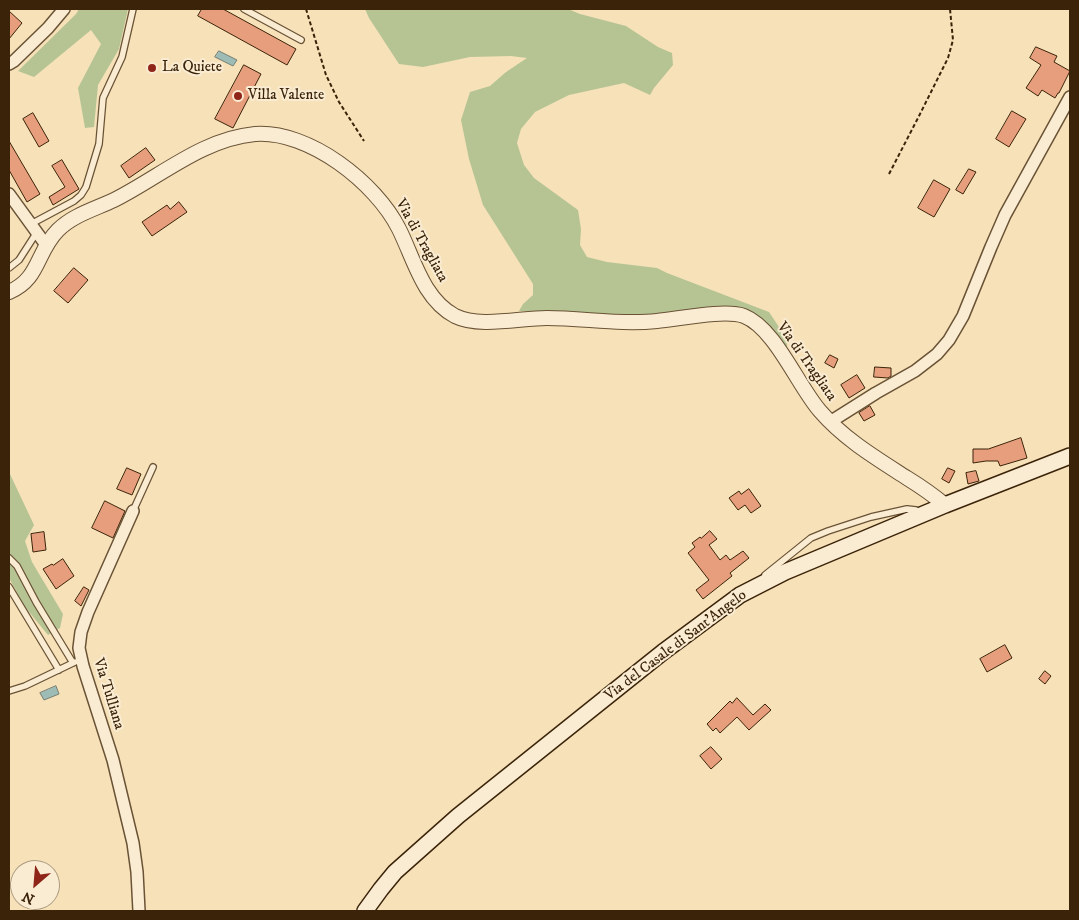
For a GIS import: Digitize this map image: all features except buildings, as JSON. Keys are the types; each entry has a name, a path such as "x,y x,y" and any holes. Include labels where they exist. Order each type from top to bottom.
{"main road":[{"name":"Via del Casale di Sant'Angelo","path":"365,911 380,888 395,872 458,816 663,652 740,595 785,572 945,505 1070,456"}],"street":[{"path":"9,64 48,28 64,9"},
{"path":"830,422 916,371 937,354 949,340 963,316 1005,215 1070,97"},
{"name":"Via di Tragliata","path":"9,292 28,281 46,245 58,229 73,218 115,199 198,151 224,141 248,135 268,134 287,137 303,142 328,156 354,175 372,192 387,209 399,229 424,284 442,306 456,316 468,321 479,322 548,318 616,323 656,321 714,314 745,316 761,327 771,338 809,397 830,422 866,452 914,482 945,505"},
{"path":"9,194 46,245"},
{"name":"Via Tulliana","path":"133,511 88,612 80,640 77,661 110,752 136,862 140,911"}],"lane":[{"path":"9,268 19,260 34,228 74,201 86,187 99,144 103,98 122,57 133,9"},
{"path":"244,9 301,40"},
{"name":"Via Tulliana","path":"133,511 153,467"},
{"path":"758,585 758,581 811,538 872,517 907,509 916,510 921,515"},
{"path":"9,558 17,566 36,602 77,661 25,686 9,691"},
{"path":"9,587 59,670"}],"path":[{"path":"306,9 326,75 339,102 364,141"},
{"path":"889,174 948,58 953,40 950,9"}],"green space":[{"path":"79,9 128,9 119,49 98,85 94,127 85,128 78,88 101,44 91,30 34,77 18,71"},
{"path":"365,9 568,9 626,26 658,47 672,53 673,65 650,95 624,83 569,95 535,112 521,129 517,143 524,165 534,178 578,210 581,229 580,245 587,257 607,262 657,268 769,312 787,339 787,350 751,314 660,317 519,311 523,304 533,295 533,284 483,205 469,159 461,120 470,92 490,86 506,72 527,58 511,56 470,57 423,67 399,64"},
{"path":"9,472 34,525 25,541 32,562 63,614 60,628 48,635 25,607 9,578"}],"water":[{"path":"219,51 237,60 233,66 215,57"},
{"path":"56,686 59,694 44,700 40,693"}],"place":[{"name":"La Quiete","path":"152,68"},
{"name":"Villa Valente","path":"238,96"}]}
